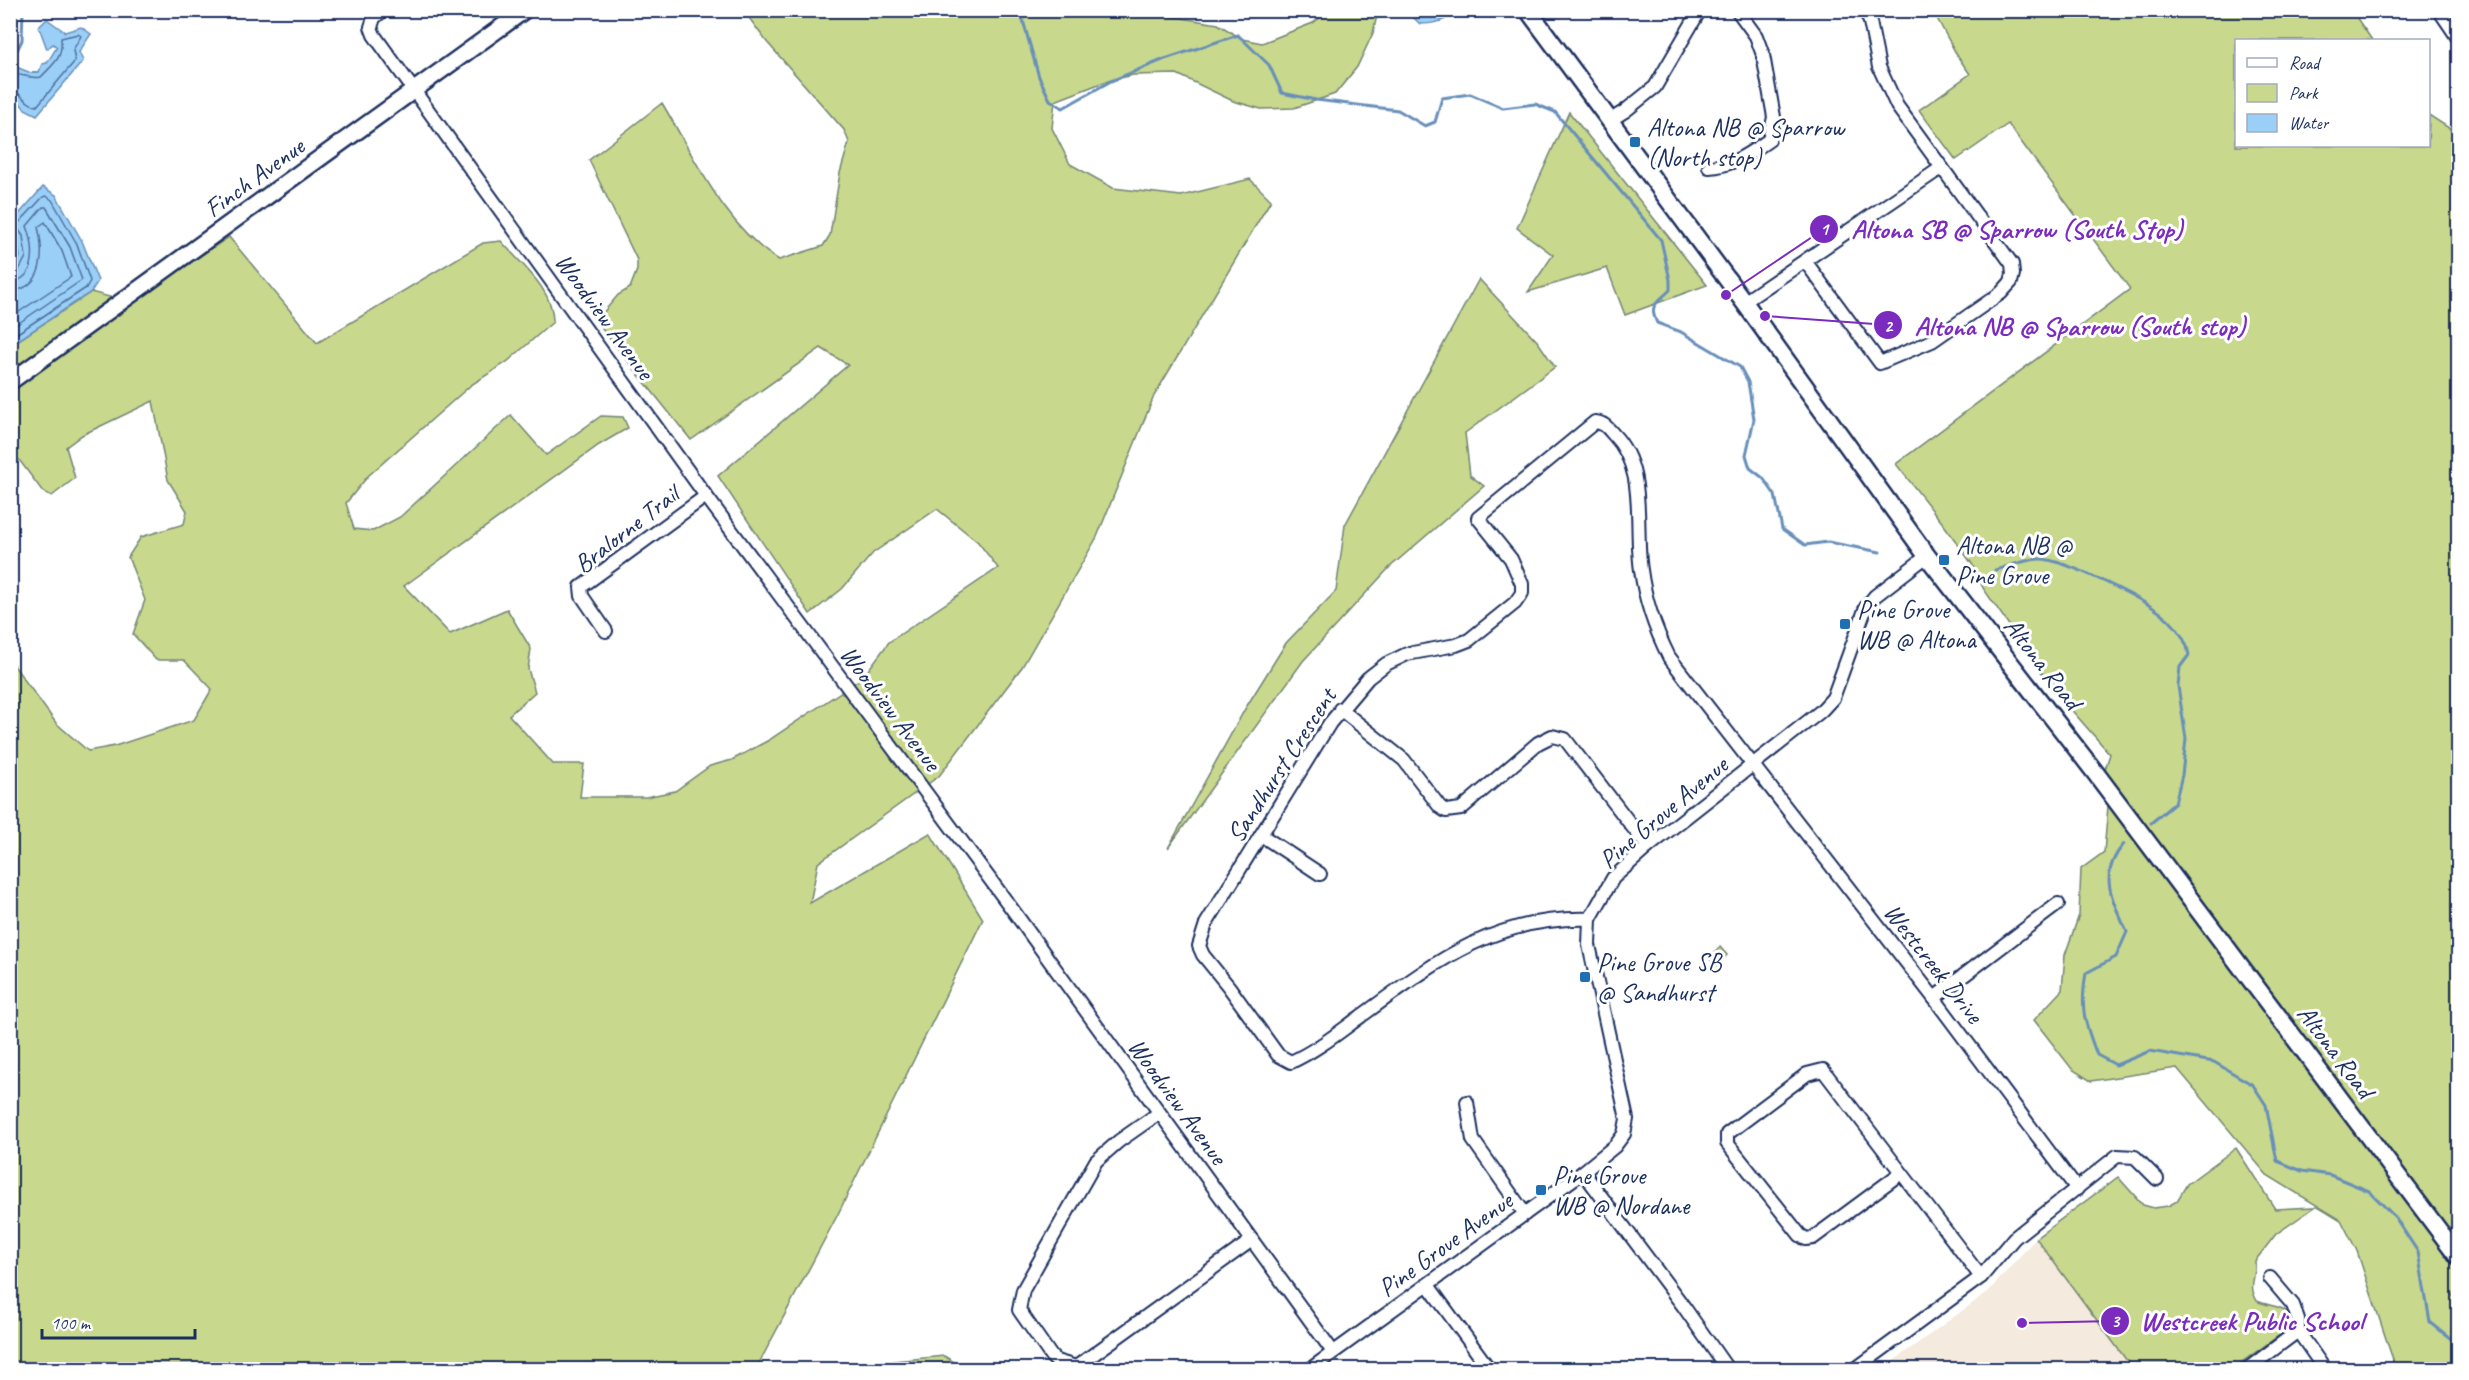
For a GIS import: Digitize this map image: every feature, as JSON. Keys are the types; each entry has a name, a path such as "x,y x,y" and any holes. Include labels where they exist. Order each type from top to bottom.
{"main road":[{"name":"Altona Road","path":"1528,10 1744,302 1927,556 2094,771 2458,1256"}],"street":[{"name":"Woodview Avenue","path":"383,10 374,18 371,27 415,90 706,496 1012,909 1333,1352"},
{"name":"Finch Avenue","path":"10,382 525,10"},
{"path":"1609,121 1655,87 1700,10"},
{"path":"1709,167 1724,166 1744,157 1769,140 1774,117 1763,55 1756,36 1737,10"},
{"path":"1805,261 1880,363 1932,341 2001,293 2011,282 2013,274 2012,264 1897,106 1879,67 1870,22 1865,10"},
{"path":"2439,10 2458,38"},
{"path":"1744,302 1941,168"},
{"name":"Sandhurst Crescent","path":"1590,919 1572,919 1523,926 1496,932 1473,942 1430,966 1315,1050 1291,1062 1278,1055 1203,955 1199,946 1206,924 1285,794 1340,709 1368,678 1386,664 1407,654 1456,645 1469,640 1515,603 1522,593 1522,584 1511,559 1478,518 1595,422 1603,423 1616,437 1630,459 1635,476 1640,568 1656,630 1669,657 1754,766"},
{"name":"Bralorne Trail","path":"606,631 582,596 581,587 706,496"},
{"name":"Pine Grove Avenue","path":"1309,1370 1583,1172 1621,1139 1627,1119 1589,945 1590,919 1613,878 1648,847 1807,724 1833,698 1866,607 1875,596 1927,556"},
{"path":"1340,709 1404,760 1446,812 1461,809 1538,743 1552,736 1564,739 1648,847"},
{"name":"Westcreek Drive","path":"1754,766 1934,998 2077,1190"},
{"path":"1261,835 1320,874"},
{"path":"1934,998 2058,904"},
{"path":"1901,1173 1813,1238 1806,1239 1800,1235 1727,1143 1727,1134 1807,1074 1824,1070 1981,1277"},
{"path":"1467,1102 1473,1140 1525,1214"},
{"path":"1159,1113 1119,1141 1096,1161 1023,1290 1019,1310 1051,1356 1056,1361 1076,1367 1252,1240"},
{"path":"1854,1370 1981,1277 2014,1238 2117,1156 2135,1157 2157,1179"},
{"path":"1583,1172 1728,1370"},
{"path":"2270,1278 2293,1305 2298,1319 2298,1331 2325,1370"},
{"path":"1428,1285 1490,1370"},
{"path":"2246,1370 2298,1331"}],"shaded area":[{"path":"2036,1238 2133,1369 1898,1370 1892,1362 1988,1292"}],"green space":[{"path":"744,11 1163,11 1169,16 1218,24 1242,39 1262,43 1313,23 1328,11 1378,11 1373,33 1357,67 1335,94 1294,108 1261,109 1233,101 1177,74 1133,75 1104,82 1055,101 1052,128 1070,164 1113,188 1181,196 1250,179 1271,200 1154,396 1097,537 1022,667 939,776 818,863 810,903 930,833 983,919 837,1216 756,1369 11,1369 10,660 56,723 88,751 115,746 194,720 212,689 184,660 156,660 133,634 145,600 128,557 141,537 184,524 187,511 168,480 153,401 82,435 66,447 75,478 52,496 43,492 11,449 11,345 91,292 128,302 139,297 229,237 317,343 483,243 501,241 527,268 542,288 552,310 553,322 507,362 471,385 368,476 346,503 354,529 373,531 400,517 511,415 546,455 601,416 623,417 628,428 599,445 404,586 450,634 507,609 531,649 528,669 535,692 509,715 553,764 584,764 580,797 646,797 675,791 710,766 732,760 769,740 863,677 889,642 998,568 978,542 937,509 873,553 842,589 810,614 718,476 848,365 821,348 691,440 602,329 602,314 618,295 630,288 637,270 637,260 589,160 662,103 712,189 742,229 760,246 779,260 823,246 830,235 840,173 849,142 844,130 766,41"},
{"path":"1933,11 2352,11 2371,39 2235,39 2235,147 2430,147 2430,116 2458,134 2458,1290 2452,1295 2458,1303 2458,1369 2396,1369 2357,1251 2341,1220 2267,1175 2177,1068 2091,1081 2072,1069 2034,1020 2062,990 2065,955 2079,915 2081,869 2104,852 2108,806 2101,782 2110,754 2054,690 1983,588 1972,564 1896,464 2130,289 2008,124 1956,160 1919,110 1970,74"},
{"path":"1569,112 1707,285 1625,315 1607,268 1528,292 1553,255 1517,228"},
{"path":"1479,279 1538,342 1555,367 1465,433 1470,475 1484,486 1390,567 1303,661 1168,848 1245,709 1286,643 1336,591 1345,525"},
{"path":"1720,947 1727,955 1716,966 1709,958"},
{"path":"2236,1148 2275,1209 2315,1207 2276,1234 2255,1261 2252,1285 2254,1295 2257,1301 2286,1311 2289,1321 2288,1329 2232,1369 2133,1369 2036,1238 2118,1177 2143,1205 2154,1208 2168,1206 2177,1201 2187,1184"},
{"path":"944,1356 966,1369 888,1369 894,1361"}],"water":[{"path":"1411,10 1471,11 1467,14 1455,13 1439,22 1420,24 1413,17"},
{"path":"47,19 65,32 81,27 91,34 79,52 83,61 37,115 25,109 11,93 11,75 14,66 31,73 39,72 42,64 47,63 57,47 53,44 47,49 39,27"},
{"path":"43,187 56,195 82,241 98,281 91,292 11,345 11,272 20,257 17,238 11,232 11,223"}],"waterway":[{"path":"10,65 22,40 23,10"},
{"path":"1020,10 1039,77 1050,100 1063,108 1111,81 1165,59 1238,35 1269,65 1282,93 1316,100 1398,110 1425,126 1435,122 1442,98 1470,94 1503,108 1535,104 1555,112 1661,240 1670,290 1655,305 1653,312 1657,323 1681,332 1740,367 1748,382 1754,419 1746,455 1750,468 1763,478 1775,495 1782,529 1805,545 1828,542 1880,552"},
{"path":"1995,570 2034,559 2068,566 2145,603 2169,620 2182,636 2189,655 2180,667 2178,686 2186,739 2182,775 2175,803 2151,823"},
{"path":"2124,844 2116,855 2109,877 2112,898 2127,932 2116,957 2086,973 2084,985 2084,1015 2097,1055 2116,1065 2150,1051 2214,1062 2253,1085 2266,1105 2277,1161 2302,1171 2330,1175 2369,1191 2395,1217 2418,1252 2430,1322 2450,1338 2458,1341"}],"place":[{"name":"Altona NB @ Sparrow (North stop)","path":"1635,142"},
{"name":"Altona SB @ Sparrow (South Stop)","path":"1726,295"},
{"name":"Altona NB @ Sparrow (South stop)","path":"1765,316"},
{"name":"Altona NB @ Pine Grove","path":"1944,560"},
{"name":"Pine Grove WB @ Altona","path":"1845,624"},
{"name":"Pine Grove SB @ Sandhurst","path":"1585,977"},
{"name":"Pine Grove WB @ Nordane","path":"1541,1190"},
{"name":"Westcreek Public School","path":"2022,1323"}]}
